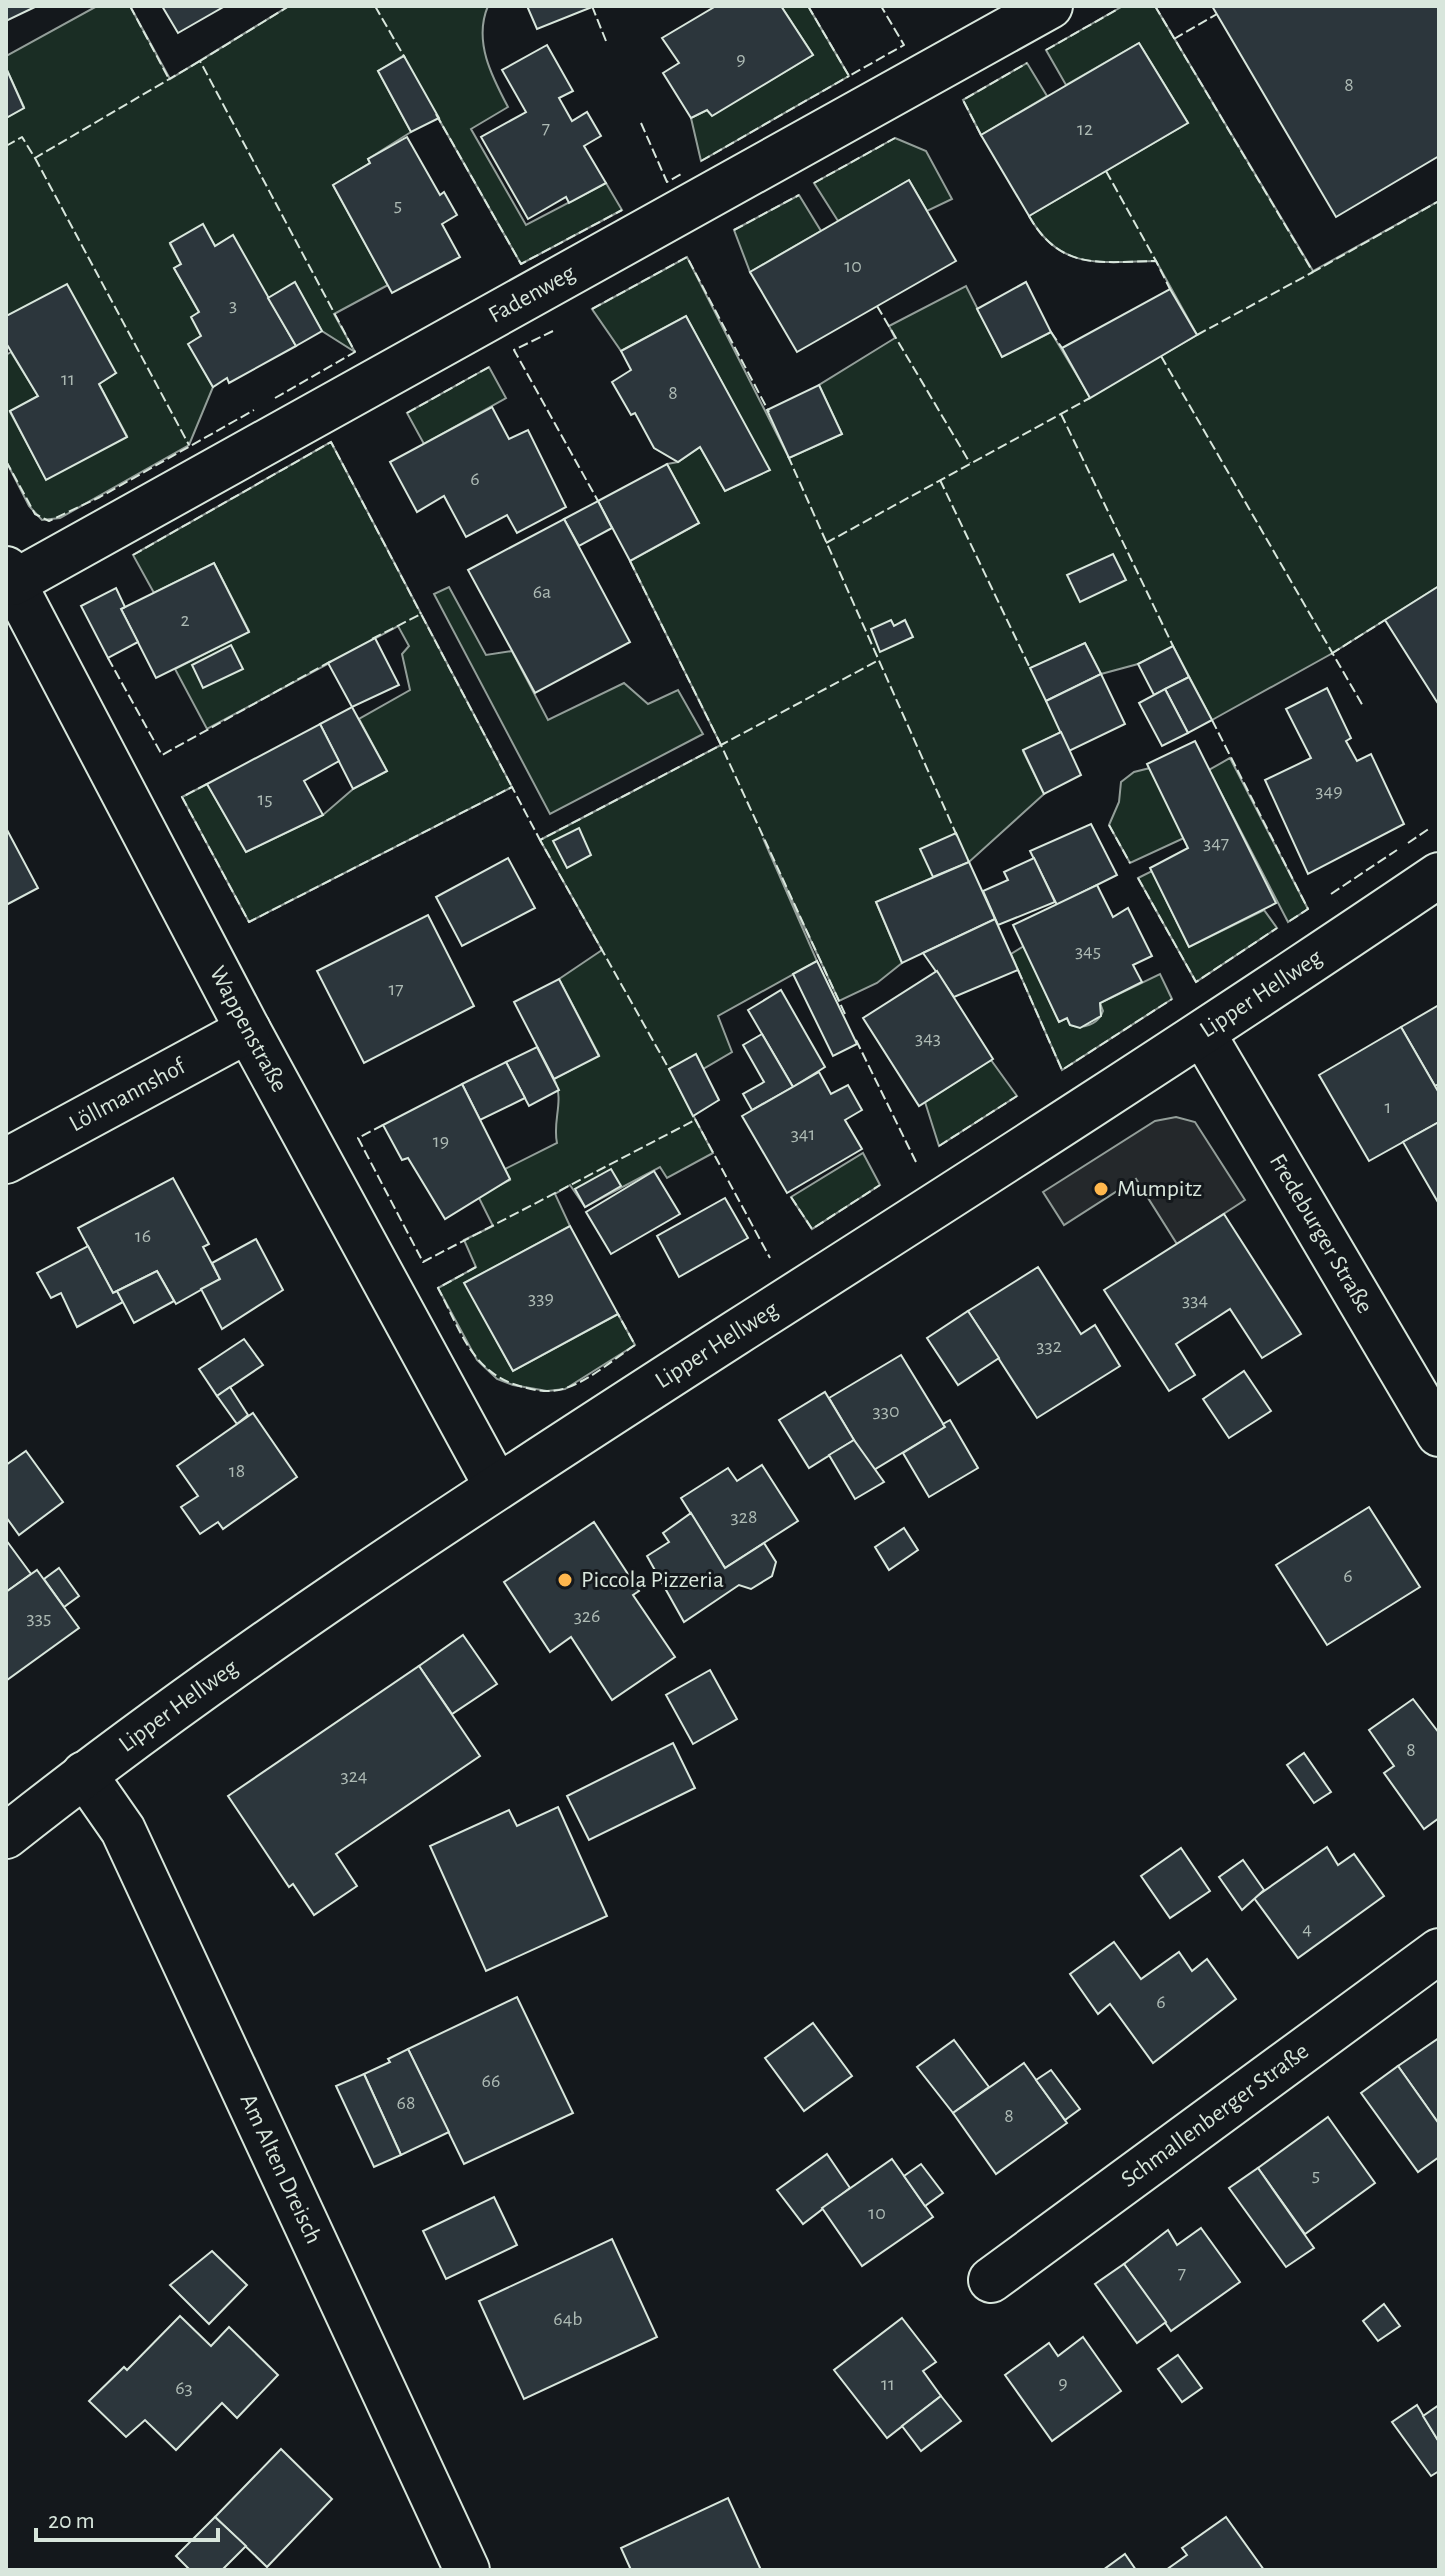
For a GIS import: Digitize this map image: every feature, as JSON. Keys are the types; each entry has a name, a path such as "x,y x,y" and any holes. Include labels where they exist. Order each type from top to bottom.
{"street":[{"name":"Fadenweg","path":"10,576 1050,6"},
{"name":"Wappenstraße","path":"10,576 248,1030 497,1487"},
{"name":"Lipper Hellweg","path":"6,1836 84,1774 497,1487 1203,1034 1439,875"},
{"name":"Löllmannshof","path":"6,1161 248,1030"},
{"name":"Fredeburger Straße","path":"1203,1034 1439,1434"},
{"name":"Am Alten Dreisch","path":"84,1774 123,1830 454,2566"},
{"name":"Schmallenberger Straße","path":"991,2280 1439,1951"}],"green space":[{"path":"97,6 130,6 170,79 289,6 488,6 483,32 486,58 508,107 471,129 526,225 606,183 622,210 521,264 403,56 378,71 411,132 368,159 370,163 333,185 388,285 334,314 355,352 322,331 295,283 268,298 232,236 215,246 202,225 170,244 181,264 174,268 199,312 201,336 189,344 213,387 189,445 60,518 42,520 29,506 6,461 6,355 11,352 38,396 10,412 46,479 127,436 99,384 116,373 6,316 6,118 24,107 6,68 6,56"},
{"path":"781,6 808,6 849,76 701,161 691,118 707,110 712,115 813,55"},
{"path":"1123,6 1155,6 1313,271 1439,201 1439,586 1331,654 1212,720 1173,646 1138,664 1101,674 1085,643 1031,668 1061,732 1023,751 1044,794 969,862 876,902 902,963 877,983 839,1001 763,838 817,961 718,1016 732,1052 703,1069 696,1055 669,1069 713,1153 667,1178 660,1167 585,1207 570,1185 555,1194 570,1226 465,1283 513,1371 618,1314 635,1345 565,1389 547,1391 497,1379 477,1360 438,1288 476,1267 464,1240 493,1226 478,1196 510,1180 505,1169 557,1143 558,1095 554,1079 599,1055 559,979 602,950 540,840 721,745 630,561 699,523 667,464 678,462 700,447 725,491 769,470 686,316 621,351 592,309 687,257 789,458 842,434 819,385 895,338 889,326 966,286 1002,357 1051,332 1090,397 1197,335 1156,261 1099,262 1068,255 1041,234 1029,216 1188,123 1139,43 1066,85 1046,50"},
{"path":"1027,63 1047,96 981,135 963,100"},
{"path":"895,138 926,151 952,199 927,211 909,180 838,221 814,183"},
{"path":"799,195 821,231 750,272 734,230"},
{"path":"489,367 506,398 424,444 407,413"},
{"path":"331,442 512,787 249,922 182,797 207,784 246,852 323,815 353,789 387,771 359,719 410,690 402,654 409,646 398,626 207,729 175,669 249,631 214,563 154,593 133,555"},
{"path":"449,587 486,655 512,651 548,720 624,683 648,704 678,690 703,734 550,814 434,594"},
{"path":"1230,758 1308,909 1288,922 1209,770"},
{"path":"1150,768 1184,838 1130,863 1109,825 1119,802 1121,782 1134,772"},
{"path":"1152,871 1189,947 1264,910 1277,928 1196,982 1138,878"},
{"path":"1024,946 1059,1022 1067,1018 1070,1025 1090,1025 1098,1020 1103,1011 1100,1003 1160,974 1172,999 1062,1070 1011,954"},
{"path":"991,1060 1017,1096 939,1146 925,1102"},
{"path":"863,1153 880,1185 812,1229 791,1197"}],"shaded area":[{"path":"1176,1117 1195,1122 1245,1200 1177,1244 1136,1179 1064,1225 1043,1192 1155,1121"}],"building":[{"path":"6,6 37,6 6,21"},
{"path":"162,6 225,6 178,33"},
{"path":"527,6 592,6 592,7 537,29"},
{"path":"716,6 781,6 813,55 712,116 707,110 691,118 663,73 679,63 662,38"},
{"path":"1212,6 1439,6 1439,156 1336,217"},
{"path":"1139,43 1188,123 1029,216 981,135"},
{"path":"547,45 573,91 559,98 572,121 587,112 601,136 584,146 606,183 569,203 566,197 528,219 481,137 526,112 502,70"},
{"path":"404,56 439,118 411,132 378,71"},
{"path":"6,68 24,108 6,118"},
{"path":"407,137 440,195 444,192 457,215 442,224 460,257 392,293 333,185 370,163 368,159"},
{"path":"909,180 956,261 797,352 750,272"},
{"path":"203,224 215,246 233,235 296,346 229,383 227,378 213,387 188,344 201,336 191,317 199,312 174,268 181,264 170,243"},
{"path":"295,282 322,331 296,346 268,298"},
{"path":"1026,282 1051,332 1002,357 977,309"},
{"path":"67,284 116,373 99,384 127,437 46,480 10,411 38,396 6,343 6,316"},
{"path":"1170,289 1197,335 1090,398 1062,348"},
{"path":"686,316 770,470 725,491 700,447 678,462 654,448 635,413 631,415 612,382 631,370 621,351"},
{"path":"819,385 842,434 789,458 767,410"},
{"path":"492,407 509,439 528,430 566,507 517,533 507,515 466,537 444,496 417,512 390,462"},
{"path":"667,464 699,523 630,561 598,501"},
{"path":"598,501 612,528 579,546 564,519"},
{"path":"564,519 630,642 535,693 468,570"},
{"path":"1113,554 1126,580 1080,602 1067,575"},
{"path":"214,563 249,632 156,678 121,609"},
{"path":"1439,586 1439,700 1437,702 1385,620"},
{"path":"116,588 125,607 121,609 138,642 108,658 81,606"},
{"path":"891,620 894,626 905,620 913,637 880,652 871,629"},
{"path":"375,638 399,685 352,707 328,663"},
{"path":"1085,643 1101,674 1046,701 1030,668"},
{"path":"231,645 243,669 203,688 192,665"},
{"path":"1173,646 1189,677 1154,695 1138,664"},
{"path":"1101,674 1125,724 1069,751 1046,701"},
{"path":"1189,677 1212,720 1188,733 1165,689"},
{"path":"1327,688 1351,738 1346,741 1357,761 1371,754 1404,824 1308,874 1265,780 1311,758 1286,709"},
{"path":"1165,689 1188,733 1162,746 1139,703"},
{"path":"352,707 387,771 353,789 320,724"},
{"path":"320,724 339,761 304,781 323,815 246,852 207,784"},
{"path":"1061,732 1081,775 1044,794 1023,750"},
{"path":"1195,741 1276,903 1189,947 1150,868 1188,848 1147,764"},
{"path":"1091,824 1117,875 1057,905 1030,851"},
{"path":"6,828 38,888 6,905"},
{"path":"579,828 591,855 567,868 553,841"},
{"path":"956,833 969,862 933,877 920,849"},
{"path":"508,858 535,908 462,946 436,897"},
{"path":"1034,858 1055,902 998,925 983,891 1008,880 1004,872"},
{"path":"969,862 995,919 902,963 876,902"},
{"path":"1097,885 1113,917 1128,908 1152,956 1133,965 1142,982 1100,1003 1101,1016 1080,1028 1070,1025 1067,1018 1059,1022 1013,925"},
{"path":"428,915 474,1006 364,1063 317,971"},
{"path":"995,919 1018,970 954,997 923,953"},
{"path":"817,961 857,1044 833,1056 793,974"},
{"path":"937,971 993,1059 919,1106 863,1018"},
{"path":"559,979 599,1056 554,1079 514,1002"},
{"path":"781,990 825,1067 793,1087 748,1010"},
{"path":"1439,1005 1439,1084 1435,1086 1401,1027"},
{"path":"1401,1027 1439,1093 1439,1122 1369,1161 1319,1075"},
{"path":"762,1034 793,1087 752,1110 743,1094 764,1082 743,1045"},
{"path":"537,1047 559,1090 529,1106 506,1062"},
{"path":"696,1054 719,1100 693,1116 669,1069"},
{"path":"506,1062 525,1098 480,1120 462,1084"},
{"path":"819,1072 831,1094 848,1085 862,1110 845,1120 862,1149 787,1193 742,1116"},
{"path":"462,1084 510,1179 445,1219 408,1158 402,1160 383,1125"},
{"path":"1439,1122 1439,1204 1403,1142"},
{"path":"611,1169 621,1186 585,1207 575,1189"},
{"path":"654,1171 680,1214 611,1254 586,1212"},
{"path":"173,1178 209,1244 203,1247 220,1279 176,1304 157,1271 113,1293 78,1228"},
{"path":"725,1198 748,1238 679,1277 657,1236"},
{"path":"1224,1214 1301,1334 1262,1358 1230,1309 1176,1344 1195,1375 1169,1391 1104,1290"},
{"path":"570,1226 618,1314 513,1371 464,1283"},
{"path":"256,1239 283,1290 222,1329 201,1289 220,1279 212,1263"},
{"path":"88,1246 113,1293 117,1291 123,1302 77,1327 61,1293 51,1298 37,1273"},
{"path":"1038,1267 1081,1334 1095,1325 1120,1366 1037,1418 968,1311"},
{"path":"157,1271 174,1301 134,1323 117,1291"},
{"path":"968,1311 999,1358 958,1385 927,1338"},
{"path":"244,1339 263,1365 217,1396 199,1369"},
{"path":"901,1355 945,1427 872,1471 829,1398"},
{"path":"1244,1371 1271,1411 1229,1438 1203,1399"},
{"path":"230,1387 248,1415 237,1424 217,1396"},
{"path":"825,1392 854,1440 809,1468 779,1420"},
{"path":"253,1413 297,1477 223,1529 218,1522 200,1534 181,1507 198,1496 177,1466"},
{"path":"950,1420 978,1468 929,1497 903,1453 945,1427 943,1424"},
{"path":"854,1440 884,1482 855,1499 829,1455"},
{"path":"26,1451 63,1502 19,1535 6,1517 6,1465"},
{"path":"762,1465 798,1521 725,1568 681,1498 728,1468 737,1481"},
{"path":"1369,1507 1420,1587 1327,1645 1276,1565"},
{"path":"691,1513 725,1568 764,1543 776,1562 772,1576 751,1589 739,1585 684,1622 647,1556 669,1542 663,1533"},
{"path":"594,1522 639,1591 633,1595 675,1657 612,1700 571,1637 550,1652 504,1582"},
{"path":"904,1528 918,1550 889,1570 875,1547"},
{"path":"6,1540 31,1574 6,1592"},
{"path":"59,1568 79,1596 64,1607 44,1579"},
{"path":"37,1570 79,1628 7,1680 6,1592"},
{"path":"463,1635 497,1684 452,1714 419,1666"},
{"path":"419,1666 480,1756 336,1854 357,1886 314,1915 293,1884 289,1887 228,1796"},
{"path":"710,1670 737,1719 693,1744 666,1695"},
{"path":"1413,1699 1439,1733 1439,1818 1424,1829 1384,1773 1394,1766 1369,1730"},
{"path":"673,1743 695,1788 589,1840 567,1796"},
{"path":"1304,1753 1331,1792 1314,1803 1287,1765"},
{"path":"558,1807 607,1916 486,1971 430,1846 509,1810 517,1826"},
{"path":"1327,1847 1338,1865 1354,1854 1384,1896 1298,1958 1254,1898"},
{"path":"1181,1848 1210,1891 1170,1918 1141,1876"},
{"path":"1243,1860 1264,1890 1242,1910 1219,1877"},
{"path":"1114,1942 1141,1979 1179,1952 1192,1971 1207,1959 1236,1999 1153,2063 1110,2004 1098,2014 1070,1974"},
{"path":"517,1997 573,2113 464,2164 408,2049"},
{"path":"813,2023 852,2076 804,2111 765,2058"},
{"path":"1439,2038 1439,2124 1398,2066"},
{"path":"954,2040 989,2087 953,2113 917,2067"},
{"path":"408,2049 449,2132 401,2155 364,2074 390,2062 388,2059"},
{"path":"1024,2063 1067,2123 996,2174 953,2113"},
{"path":"1398,2066 1439,2124 1439,2157 1418,2172 1361,2093"},
{"path":"1051,2070 1080,2109 1065,2120 1036,2080"},
{"path":"364,2074 401,2155 374,2167 336,2086"},
{"path":"1328,2117 1375,2183 1305,2234 1258,2168"},
{"path":"827,2154 850,2188 803,2224 777,2190"},
{"path":"892,2159 933,2217 862,2266 822,2208"},
{"path":"921,2164 943,2193 925,2206 904,2176"},
{"path":"1258,2168 1314,2248 1286,2267 1229,2188"},
{"path":"494,2197 517,2245 446,2279 423,2231"},
{"path":"1201,2228 1240,2282 1171,2331 1124,2264 1168,2230 1177,2245"},
{"path":"612,2239 657,2337 524,2399 479,2301"},
{"path":"212,2251 247,2285 209,2324 170,2285"},
{"path":"1124,2264 1166,2322 1137,2343 1095,2284"},
{"path":"1384,2304 1400,2326 1378,2341 1363,2321"},
{"path":"180,2316 211,2346 229,2327 278,2375 237,2418 222,2403 176,2450 145,2420 126,2437 89,2401 124,2367 127,2370"},
{"path":"902,2318 936,2362 923,2371 941,2396 887,2438 834,2370"},
{"path":"1083,2337 1121,2391 1052,2441 1005,2375 1049,2343 1058,2356"},
{"path":"1178,2355 1202,2388 1182,2402 1158,2369"},
{"path":"941,2396 961,2421 921,2451 902,2426"},
{"path":"1417,2405 1439,2442 1439,2471 1431,2476 1392,2422"},
{"path":"1439,2405 1439,2442 1423,2416"},
{"path":"281,2449 332,2499 267,2567 215,2517"},
{"path":"728,2498 761,2570 631,2570 621,2548"},
{"path":"215,2517 246,2546 222,2570 190,2570 176,2556"},
{"path":"1226,2517 1264,2570 1166,2570 1187,2555 1182,2548"},
{"path":"1125,2554 1136,2570 1103,2570"}],"fence":[{"path":"130,6 169,79"},
{"path":"275,398 355,352 200,61 289,6"},
{"path":"375,6 405,58"},
{"path":"592,6 606,41"},
{"path":"808,6 849,76 904,45 881,6"},
{"path":"1155,6 1313,272 1439,201"},
{"path":"1046,50 1118,9"},
{"path":"1174,39 1217,14"},
{"path":"6,146 22,137 35,158 200,61"},
{"path":"981,135 963,100 1027,63"},
{"path":"701,161 849,76"},
{"path":"436,114 521,264 622,210"},
{"path":"641,123 667,182 683,173"},
{"path":"814,183 895,138"},
{"path":"35,158 189,445"},
{"path":"1106,171 1156,261"},
{"path":"734,230 799,195"},
{"path":"1029,216 1041,234 1068,255 1099,262 1156,261 1170,289"},
{"path":"592,309 687,257 769,412"},
{"path":"1197,335 1313,272"},
{"path":"877,306 970,463"},
{"path":"553,331 514,350 598,501"},
{"path":"1051,332 1062,348"},
{"path":"1161,356 1363,706"},
{"path":"407,413 489,367"},
{"path":"826,543 1090,398"},
{"path":"6,461 35,514 49,521 100,497 254,410"},
{"path":"1061,414 1173,646"},
{"path":"133,555 331,442 421,614"},
{"path":"788,456 957,836"},
{"path":"940,480 1030,668"},
{"path":"630,561 721,745 540,840 669,1069"},
{"path":"372,639 421,614 512,787"},
{"path":"1331,654 1385,620"},
{"path":"108,658 162,755 333,660"},
{"path":"845,1014 721,745 879,660"},
{"path":"1212,720 1308,909 1288,922"},
{"path":"207,784 182,797 249,922 512,787 540,840"},
{"path":"1109,825 1130,863"},
{"path":"1408,843 1430,828"},
{"path":"1331,894 1397,850"},
{"path":"1138,878 1196,982 1277,928"},
{"path":"1018,970 1062,1070 1172,999"},
{"path":"856,1040 916,1162"},
{"path":"939,1146 1017,1096"},
{"path":"695,1119 770,1258"},
{"path":"383,1125 358,1138 423,1262 695,1120"},
{"path":"791,1197 812,1229 880,1185"},
{"path":"476,1267 438,1288 470,1349 480,1361 491,1372 523,1387 544,1391 566,1388 593,1375 635,1345 618,1314"}],"place":[{"name":"Mumpitz","path":"1101,1189"},
{"name":"Piccola Pizzeria","path":"565,1580"}]}
